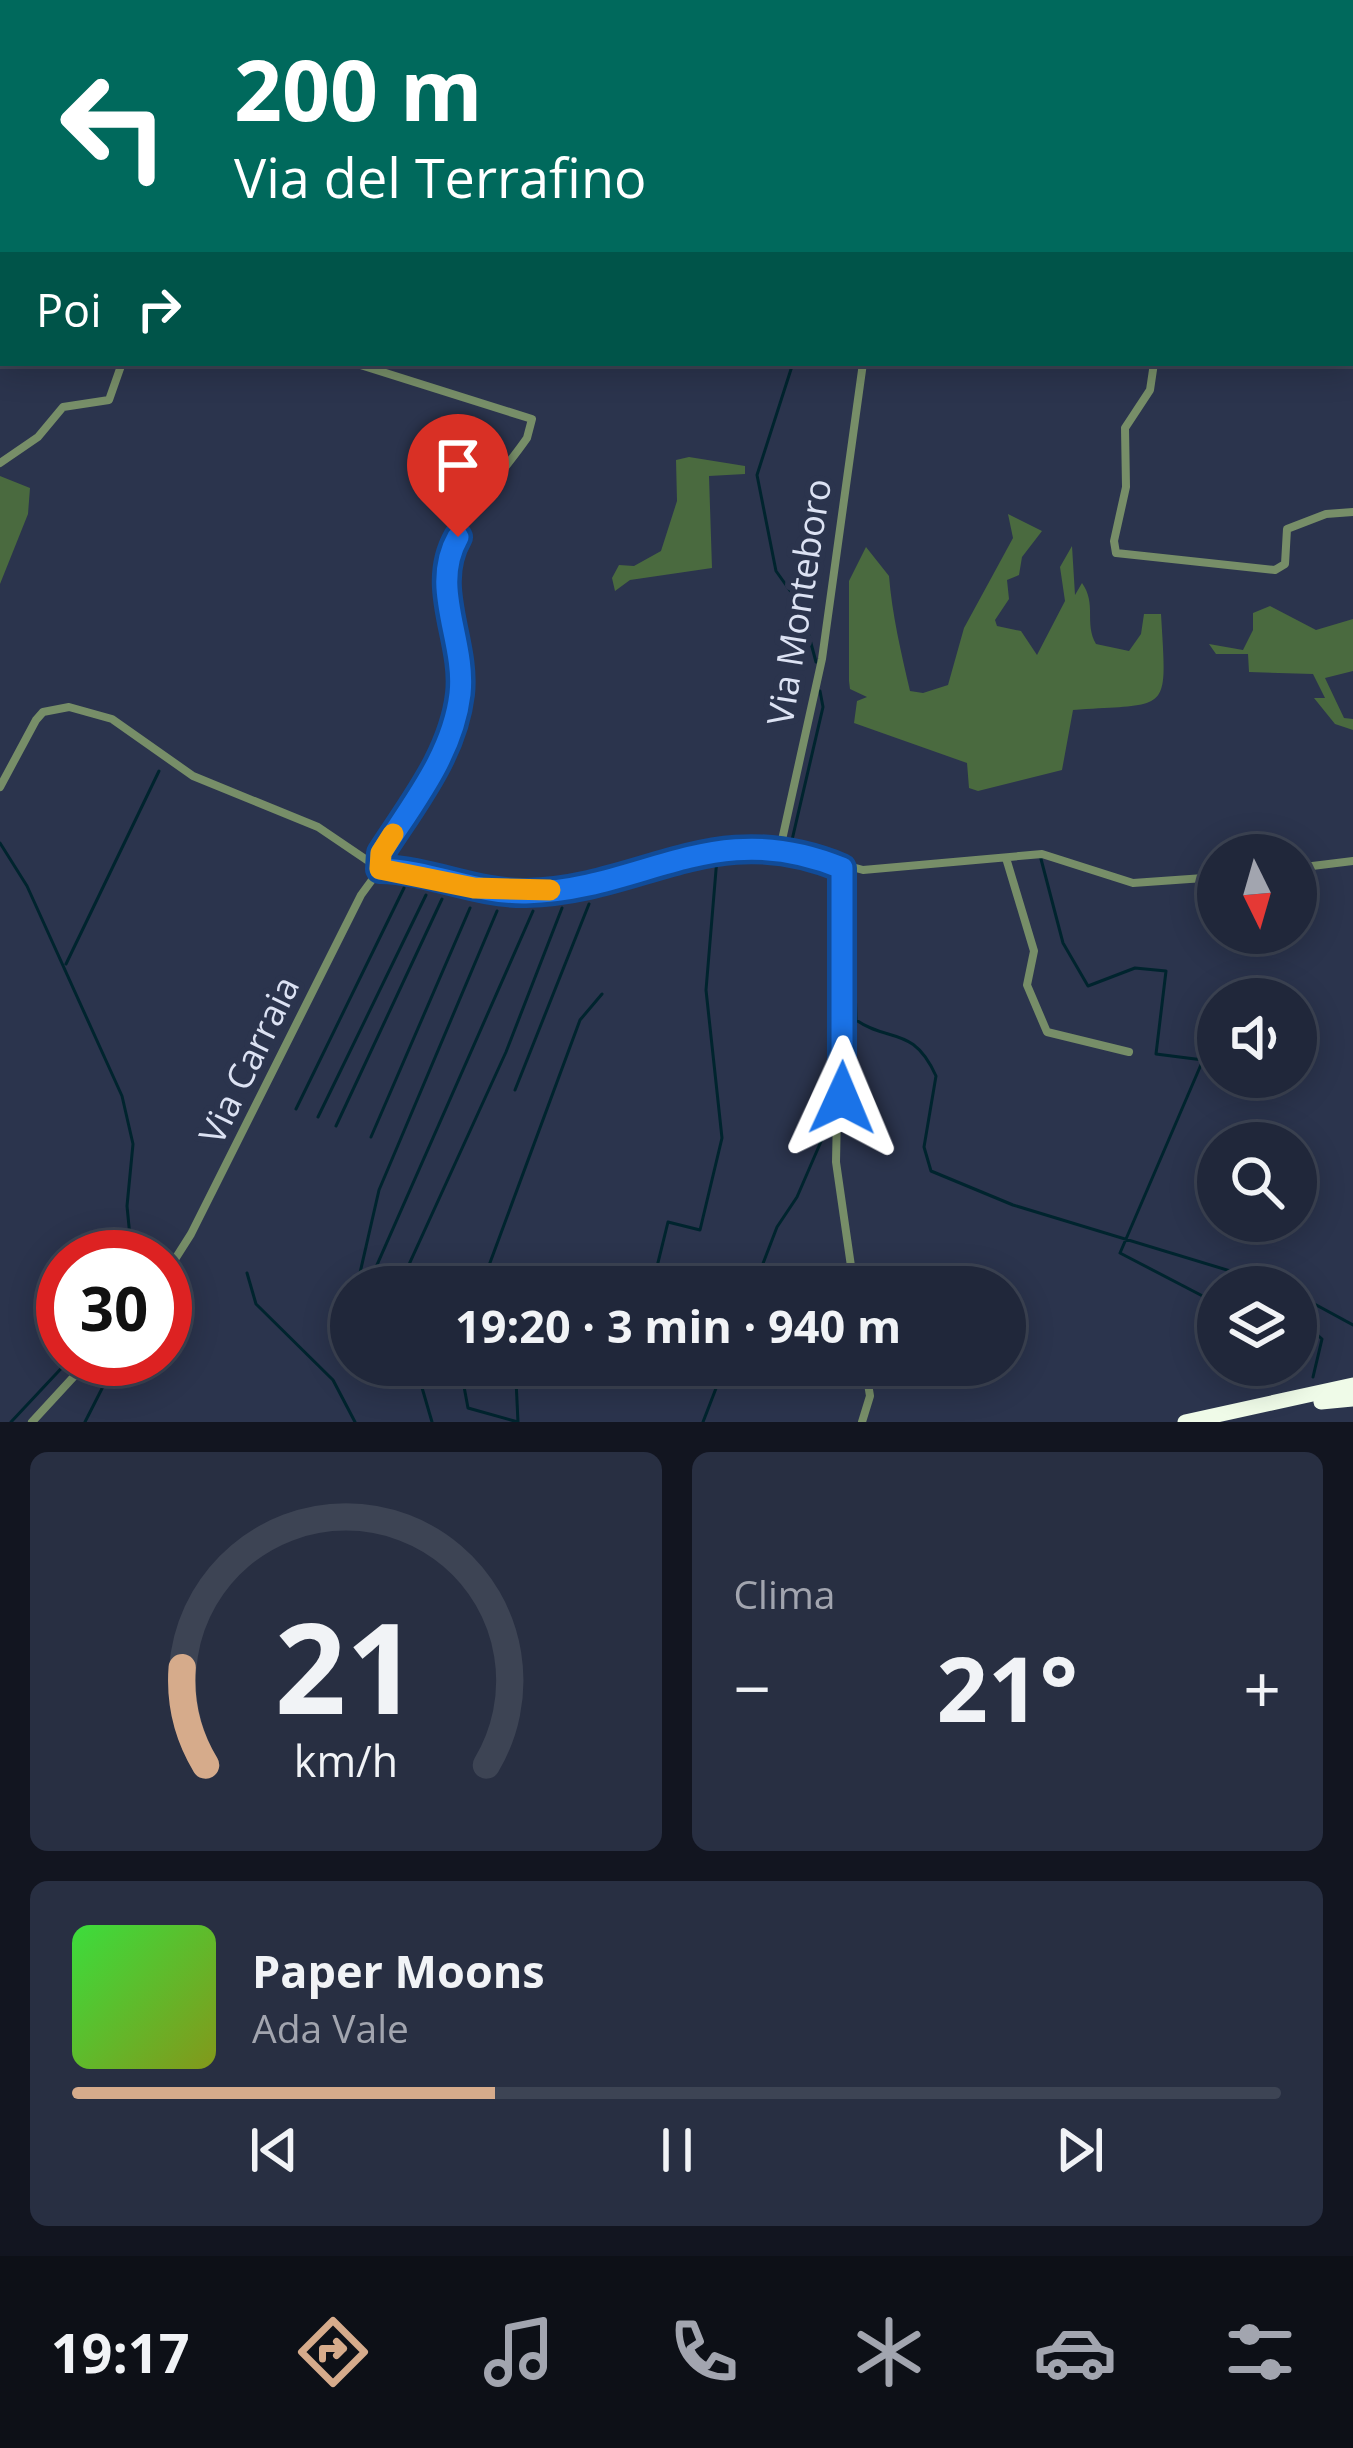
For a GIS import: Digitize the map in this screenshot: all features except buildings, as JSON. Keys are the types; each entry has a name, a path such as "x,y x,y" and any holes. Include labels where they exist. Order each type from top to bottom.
{"highway":[{"path":"1185,1422 1353,1385"},
{"path":"1232,1422 1353,1397"}],"street":[{"path":"0,463 38,437 63,407 109,400 121,366"},
{"name":"Via Carraia","path":"192,1231 361,895 380,869 381,853 442,756 457,715 460,676 445,588 452,548 526,438 532,419 364,366"},
{"name":"Via Monteboro","path":"780,849 822,659 863,366"},
{"path":"1154,366 1150,390 1125,428 1126,487 1114,541 1116,553 1275,571 1285,564 1287,529 1327,514 1353,512"},
{"path":"0,787 44,712 82,709 137,733 194,776 347,842 380,869 524,893 596,882 699,852 780,849 842,868 890,872 1052,856 1149,885 1197,879"},
{"path":"1006,858 1034,951 1028,985 1047,1033 1129,1052"},
{"path":"1317,865 1353,861"},
{"path":"842,868 836,1162 851,1266"},
{"path":"32,1422 65,1386"},
{"path":"862,1422 868,1386"}],"green space":[{"path":"689,457 745,466 745,474 709,476 712,568 630,580 615,591 612,578 619,565 634,566 661,551 677,501 676,460"},
{"path":"0,476 30,488 28,514 0,584"},
{"path":"1008,514 1042,531 1022,557 1019,575 1007,580 1009,599 995,620 997,626 1021,631 1037,655 1065,601 1060,567 1072,546 1075,595 1082,583 1096,644 1129,651 1141,634 1144,614 1161,614 1164,671 1156,698 1145,703 1073,710 1062,770 978,791 969,788 967,763 854,723 857,701 867,697 850,689 849,581 866,547 889,576 910,691 923,693 948,685 964,628 1013,538"},
{"path":"1270,606 1316,630 1353,619 1353,671 1325,678 1344,718 1353,719 1353,730 1335,724 1314,698 1325,698 1313,674 1249,672 1248,654 1216,654 1209,644 1243,650 1253,630 1253,613"}],"waterway":[{"path":"792,366 757,475 776,571 801,606 816,662"},
{"path":"792,840 823,707 820,691"},
{"path":"66,964 159,771"},
{"path":"0,843 27,886 122,1096 133,1144 129,1230"},
{"path":"762,1266 832,1116 830,872 793,856"},
{"path":"657,1266 668,1222 700,1230 722,1138 706,990 717,858"},
{"path":"1041,859 1063,943 1088,986 1135,968 1166,971 1156,1054 1203,1060 1120,1253 1197,1293"},
{"path":"296,1109 404,888"},
{"path":"847,892 853,912 856,1020 909,1042 936,1076 924,1147 931,1171 1013,1205 1214,1266"},
{"path":"318,1117 426,895"},
{"path":"336,1126 442,899"},
{"path":"515,1090 589,904"},
{"path":"371,1137 470,908"},
{"path":"408,1266 506,1052 562,908"},
{"path":"362,1266 379,1190 497,911"},
{"path":"376,1266 533,911"},
{"path":"489,1266 580,1020 602,994"},
{"path":"247,1273 256,1304 333,1380 355,1422"},
{"path":"1317,1305 1353,1325"},
{"path":"1317,1335 1322,1339 1317,1360"},
{"path":"11,1422 45,1386"},
{"path":"85,1422 103,1386"},
{"path":"422,1386 432,1422"},
{"path":"464,1386 468,1408 518,1422"},
{"path":"516,1386 518,1422"},
{"path":"703,1422 717,1386"}],"slow traffic":[{"path":"393,834 381,853 380,869 474,888 524,893 550,890"}],"route":[{"path":"458,537 445,568 460,676 457,715 442,756 381,853 380,869 524,893 596,882 684,855 722,850 795,851 842,868 842,1098"}]}
